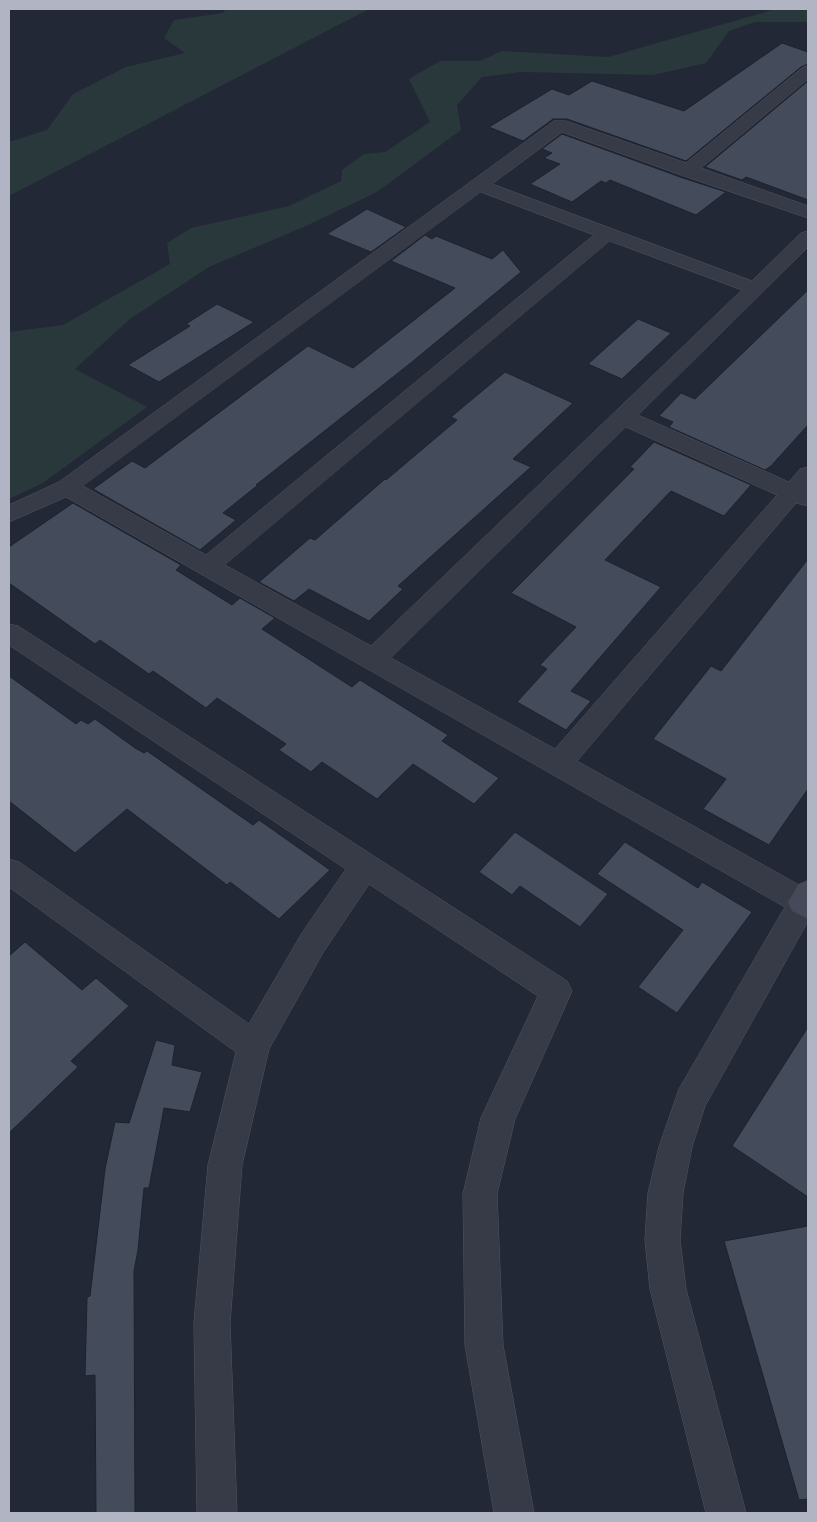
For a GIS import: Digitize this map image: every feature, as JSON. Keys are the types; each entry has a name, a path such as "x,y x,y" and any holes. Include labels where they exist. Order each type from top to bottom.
{"street":[{"path":"687,171 808,71"},
{"path":"9,514 67,488 560,126 808,212"},
{"path":"479,185 756,289"},
{"path":"207,567 608,233"},
{"path":"373,660 808,237"},
{"path":"558,764 803,489 623,418"},
{"path":"67,488 558,764 806,900 691,1100 678,1134 663,1198 662,1258 726,1513"},
{"path":"9,633 556,991 498,1118 480,1194 484,1345 514,1513"},
{"path":"217,1513 213,1313 225,1166 254,1046 314,942 364,867"},
{"path":"9,870 254,1046"}],"shaded area":[{"path":"226,9 369,9 9,196 9,142 47,130 73,94 126,67 185,53 164,38 174,20 223,13"},
{"path":"776,9 808,9 808,22 755,22 729,31 706,63 653,75 521,72 482,77 457,105 461,130 377,192 308,225 209,267 130,319 75,369 147,407 43,483 9,499 9,332 63,325 170,264 167,243 191,228 289,206 341,181 342,170 364,154 385,152 430,122 409,79 440,61 480,61 502,51 608,57"}],"building":[{"path":"782,43 808,52 808,64 801,67 686,161 567,119 553,119 523,141 489,127 552,89 569,95 592,81 684,111"},
{"path":"808,81 808,200 746,177 742,180 705,167"},
{"path":"562,134 726,192 696,215 610,180 606,183 601,181 572,202 530,184 560,164 544,158 552,153 542,149"},
{"path":"367,209 406,227 371,252 327,234"},
{"path":"425,235 432,239 436,236 492,259 503,250 521,272 223,513 236,520 200,550 93,489 132,461 145,468 308,346 353,368 455,288 391,261"},
{"path":"808,290 808,425 771,466 765,470 669,427 673,422 659,416 681,393 695,399"},
{"path":"217,304 254,322 159,382 128,365 190,326 186,324"},
{"path":"638,319 671,333 622,379 588,364"},
{"path":"505,372 573,403 513,459 531,467 398,586 403,589 369,621 309,589 294,601 259,582 310,538 315,540 457,420 451,417"},
{"path":"654,442 751,485 724,516 671,491 605,560 661,587 571,691 591,701 566,730 517,702 547,669 540,665 576,627 511,593 634,469 630,467"},
{"path":"73,503 181,565 176,570 232,605 240,598 275,618 262,629 352,687 360,680 448,735 442,741 499,778 474,804 413,764 377,799 322,762 311,772 279,750 286,744 217,698 206,708 153,671 149,674 100,640 95,644 9,583 9,547"},
{"path":"808,559 808,789 769,845 703,809 726,779 653,739 711,666 721,671"},
{"path":"9,676 76,724 81,720 88,724 95,719 135,748 144,753 147,751 253,825 259,820 330,870 279,919 230,882 227,885 127,809 75,853 9,801"},
{"path":"515,832 608,894 580,927 520,886 512,895 479,872"},
{"path":"625,842 698,888 702,882 752,912 677,1013 638,987 683,930 597,874"},
{"path":"25,942 82,990 96,978 129,1006 71,1061 78,1067 9,1133 9,956"},
{"path":"808,1027 808,1197 732,1146"},
{"path":"156,1040 175,1045 172,1065 202,1072 190,1112 164,1108 149,1188 144,1188 134,1271 135,1513 96,1513 95,1375 85,1376 87,1297 90,1296 105,1169 115,1122 129,1123"},
{"path":"808,1226 808,1499 799,1500 724,1241"}]}
